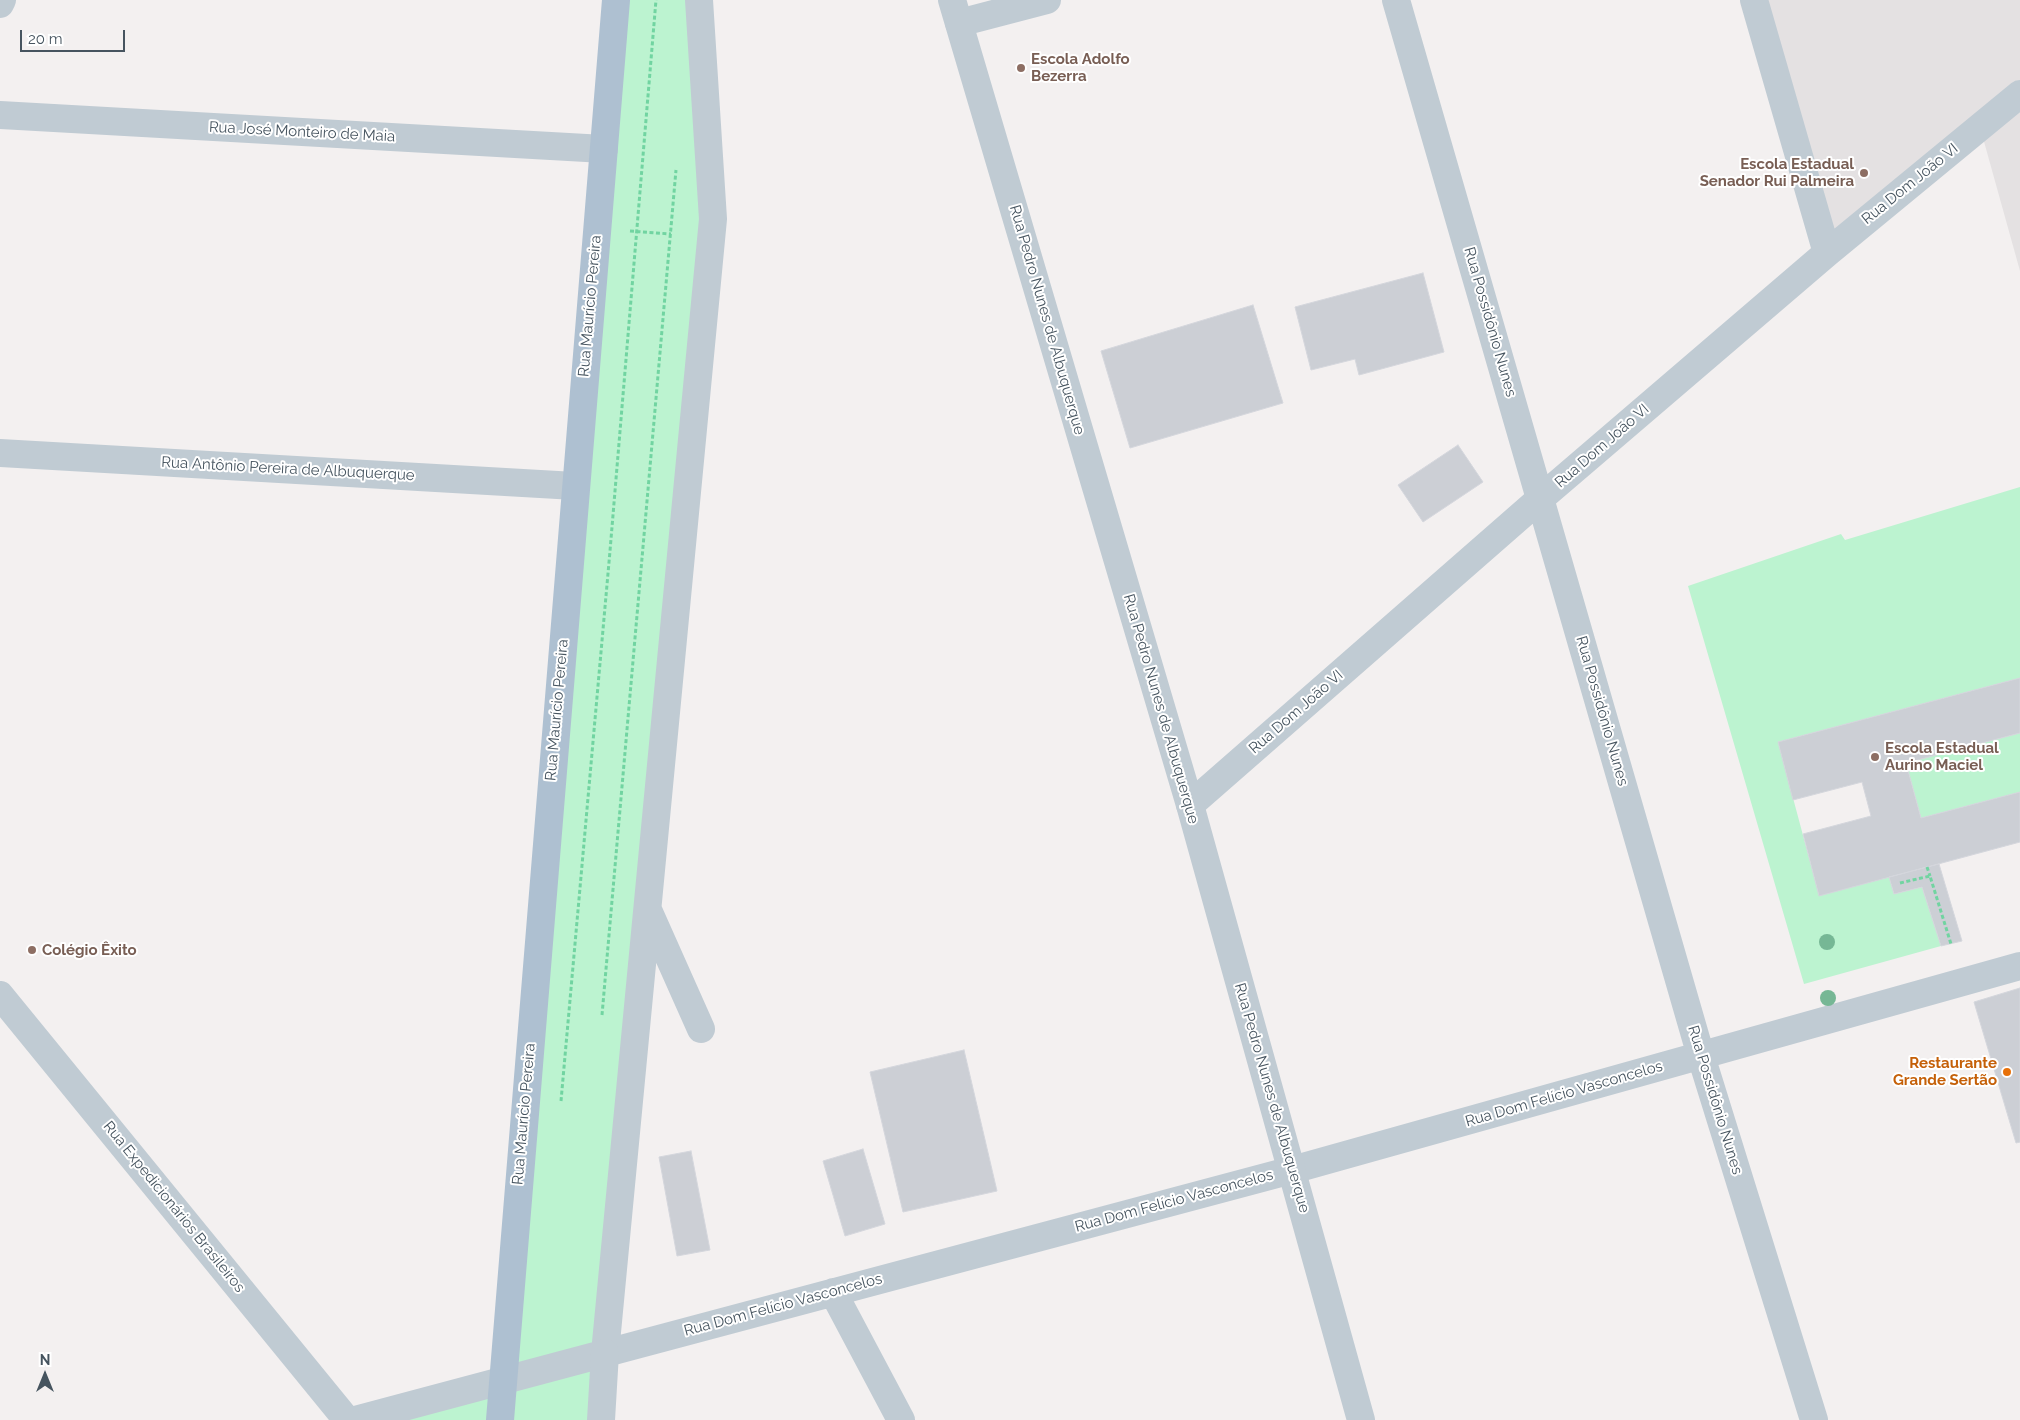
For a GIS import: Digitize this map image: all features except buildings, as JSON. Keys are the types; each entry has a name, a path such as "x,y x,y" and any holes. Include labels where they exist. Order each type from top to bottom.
{"main road":[{"name":"Rua Maurício Pereira","path":"500,1420 616,0"}],"street":[{"path":"0,4 2,0"},
{"path":"600,1420 713,219 699,0"},
{"path":"956,12 1047,0"},
{"name":"Rua Possidônio Nunes","path":"1396,0 1701,1056 1814,1420"},
{"path":"1754,0 1827,253"},
{"name":"Rua Pedro Nunes de Albuquerque","path":"956,12 1190,805 1361,1420"},
{"name":"Rua Dom João VI","path":"1190,805 1541,498 1827,253 2020,94"},
{"name":"Rua José Monteiro de Maia","path":"0,115 604,149"},
{"name":"Rua Antônio Pereira de Albuquerque","path":"0,453 576,486"},
{"path":"648,909 701,1029"},
{"name":"Rua Dom Felício Vasconcelos","path":"354,1420 1292,1170 2020,966"},
{"name":"Rua Expedicionários Brasileiros","path":"0,995 348,1420"},
{"path":"833,1292 901,1420"}],"path":[{"path":"560,1104 610,551 656,0"},
{"path":"602,1019 676,166"},
{"path":"597,228 671,234"},
{"path":"1926,867 1951,944"},
{"path":"1900,884 1930,876"}],"shaded area":[{"name":"Escola Estadual Senador Rui Palmeira","path":"1754,0 2020,0 2020,94 1827,253"},
{"path":"2020,108 2020,271 1983,138"}],"green space":[{"path":"616,0 699,0 713,219 601,1420 355,1420 503,1380"},
{"path":"2020,487 2020,678 1778,742 1819,895 1889,877 1894,894 1922,887 1941,946 1804,984 1688,586 1841,534 1845,540"},
{"path":"2020,733 2020,792 1921,818 1906,763"}],"place":[{"name":"Escola Adolfo Bezerra","path":"1021,68"},
{"name":"Escola Estadual Senador Rui Palmeira","path":"1864,173"},
{"name":"Escola Estadual Aurino Maciel","path":"1875,757"},
{"name":"Colégio Êxito","path":"32,950"},
{"name":"Restaurante Grande Sertão","path":"2007,1072"}]}
